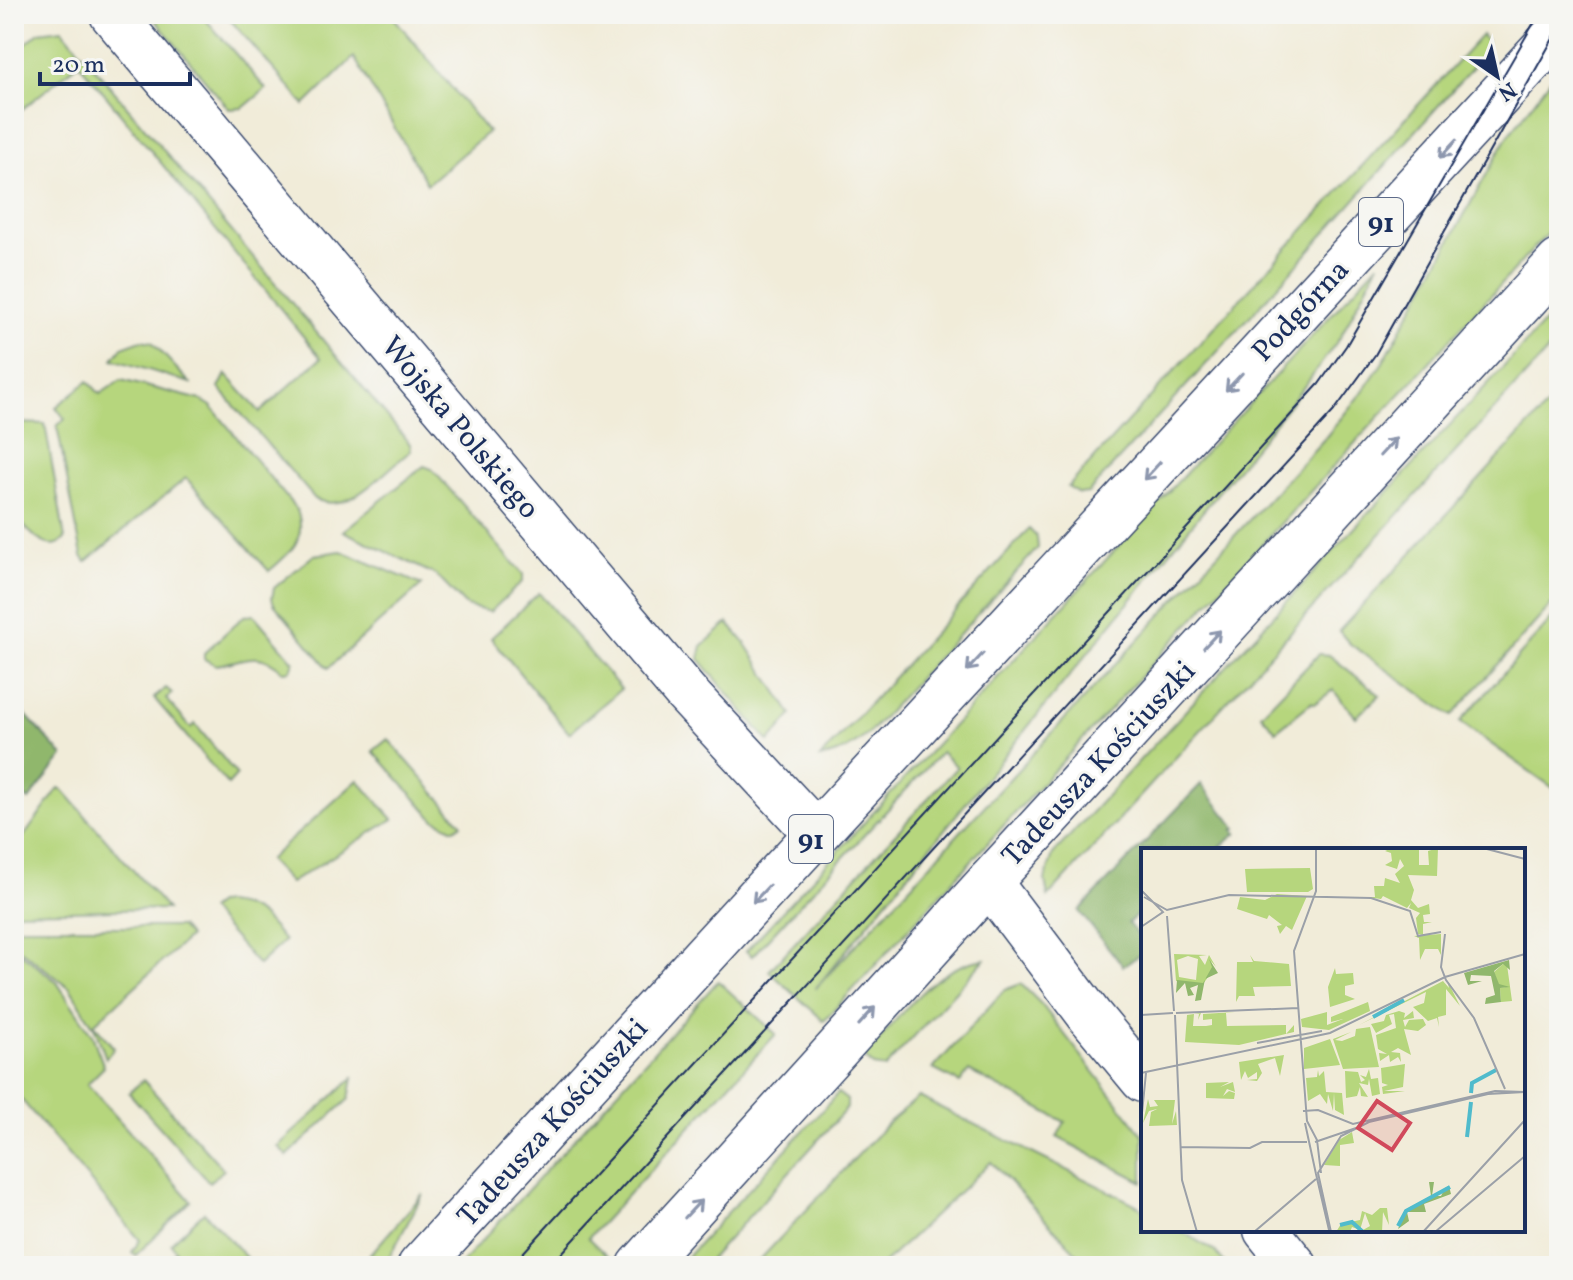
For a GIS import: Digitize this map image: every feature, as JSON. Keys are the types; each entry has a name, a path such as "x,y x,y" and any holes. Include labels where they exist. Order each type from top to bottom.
{"main road":[{"name":"Wojska Polskiego","path":"112,14 685,692 816,833"},
{"name":"Podgórna","path":"1204,414 1559,31"},
{"name":"Tadeusza Kościuszki","path":"640,1266 1559,262"},
{"name":"Tadeusza Kościuszki","path":"420,1266 1204,414"},
{"path":"989,882 1090,1016 1141,1078"},
{"path":"1268,1232 1295,1266"}],"green space":[{"path":"150,14 201,14 266,89 243,108 229,109"},
{"path":"225,14 391,14 488,132 427,184 354,57 305,105"},
{"path":"62,29 410,444 411,451 355,496 329,503 315,499 219,388 226,374 260,412 321,358 79,63 14,116 14,54 39,32"},
{"path":"1482,35 1487,42 1487,51 1296,266 1088,493 1079,494 1068,487"},
{"path":"1559,68 1559,221 824,1021 769,971 957,767 941,752 752,956 746,951 1379,263 1341,336 1307,383 815,989 1325,438 1383,362 1506,139"},
{"path":"1559,307 1559,339 1048,897 1045,880 1053,854"},
{"path":"141,340 152,342 190,383 113,359 122,347"},
{"path":"121,380 201,400 211,406 297,510 300,529 295,545 269,571 186,478 86,562 82,556 57,426 65,419 56,407 88,381 100,394"},
{"path":"1559,393 1559,596 1452,716 1349,643 1339,631"},
{"path":"14,423 45,424 65,539 58,544 51,545 38,539 14,516"},
{"path":"424,466 432,469 523,574 523,581 490,612 466,606 436,575 343,531"},
{"path":"1029,529 1037,537 1038,548 868,734 846,749 820,758"},
{"path":"341,551 422,585 328,668 272,598 274,588 314,555"},
{"path":"539,593 621,689 569,733 491,638"},
{"path":"1559,611 1559,788 1552,787 1460,722"},
{"path":"254,615 294,662 291,670 283,671 258,658 216,665 204,659 204,653 244,616"},
{"path":"728,623 746,644 792,715 769,742 699,659 702,646"},
{"path":"1319,654 1329,655 1380,695 1356,717 1333,690 1314,704 1312,702 1276,731 1261,714"},
{"path":"166,688 172,693 166,699 191,728 195,724 237,775 228,785 154,698"},
{"path":"14,702 63,756 29,800 14,788"},
{"path":"388,739 462,824 454,829 434,819 373,751"},
{"path":"358,780 393,819 290,883 268,860"},
{"path":"1201,784 1236,828 1233,830 1237,833 1219,848 1141,848 1141,912 1128,923 1141,939 1141,954 1123,966 1079,911"},
{"path":"59,788 167,909 14,912 14,850"},
{"path":"225,903 253,910 284,941 258,965 209,910"},
{"path":"14,927 180,927 189,937 94,1024 114,1048 106,1058 95,1029 70,988 14,945"},
{"path":"14,948 56,981 92,1035 104,1067 87,1084 191,1201 136,1255 132,1252 140,1240 14,1091"},
{"path":"985,959 885,1068 873,1066 864,1057 932,983 948,972"},
{"path":"718,981 776,1034 588,1238 608,1257 600,1266 459,1266"},
{"path":"1021,984 1041,1004 1141,1132 1141,1181 1057,1137 1065,1122 969,1071 960,1083 933,1069 1004,990"},
{"path":"353,1078 349,1099 287,1156 278,1146"},
{"path":"143,1080 224,1170 209,1182 129,1093"},
{"path":"838,1093 847,1100 847,1108 704,1266 682,1266 684,1260"},
{"path":"919,1097 1135,1204 1141,1208 1141,1232 1182,1232 1216,1252 1227,1266 1089,1266 991,1162 881,1266 754,1266 889,1122"},
{"path":"423,1194 391,1254 381,1266 360,1266"},
{"path":"204,1212 254,1266 161,1266 176,1251 171,1243"}],"tram line":[{"path":"511,1266 1319,384 1346,346 1539,14"},
{"path":"550,1266 1334,411 1375,355 1559,28"}]}
